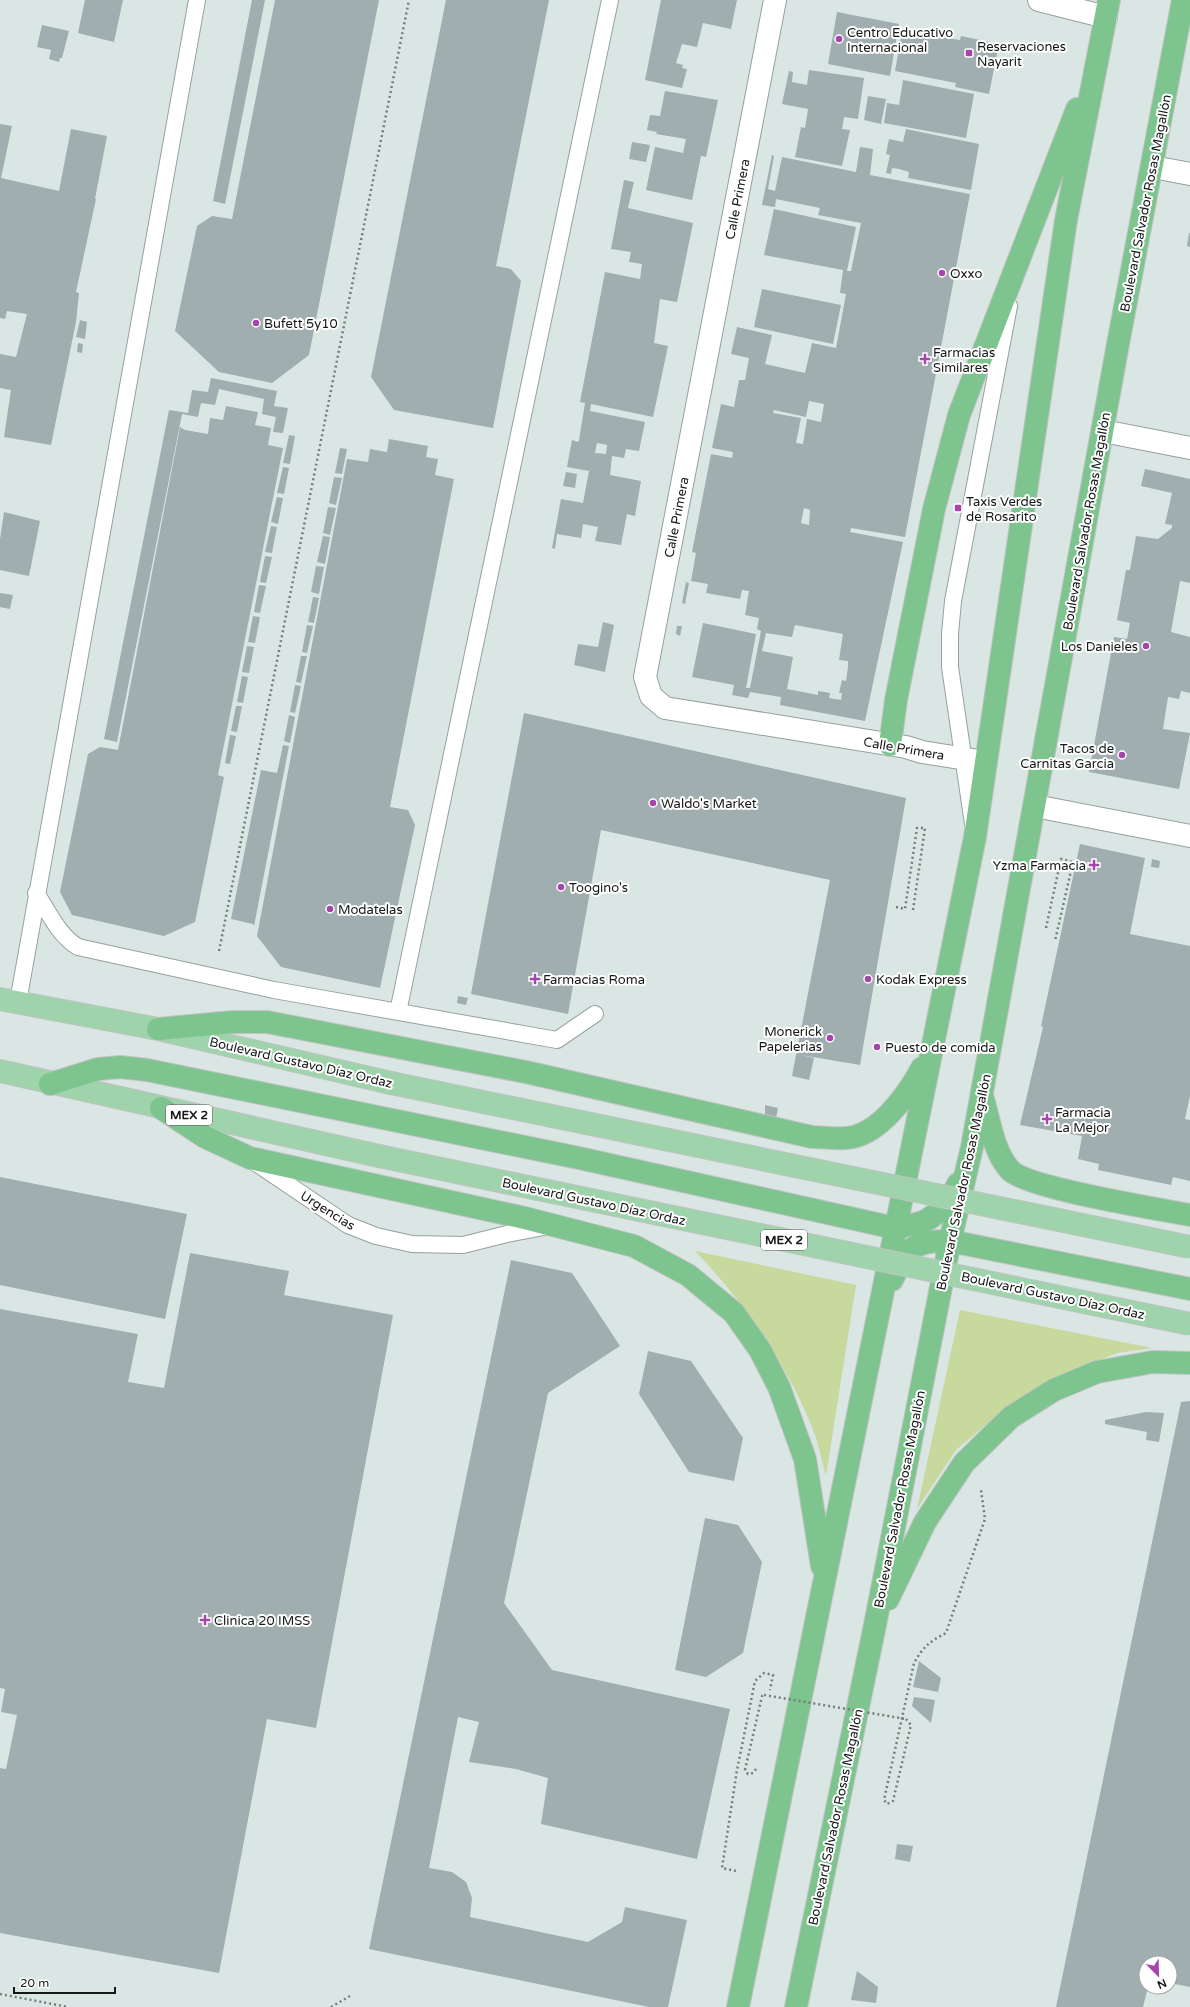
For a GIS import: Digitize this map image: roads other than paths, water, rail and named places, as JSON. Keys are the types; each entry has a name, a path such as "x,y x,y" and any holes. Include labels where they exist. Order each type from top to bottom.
{"highway":[{"name":"Boulevard Salvador Rosas Magallón","path":"796,2007 875,1625 950,1241 982,1092 1183,0"},
{"path":"738,2007 975,837 1066,220 1107,8"},
{"path":"890,744 896,700 932,517 959,415 1098,56"},
{"path":"158,1030 233,1022 267,1022 526,1072 812,1136 847,1138 872,1129 890,1114 912,1086 931,1053"},
{"path":"50,1084 98,1069 120,1068 147,1070 579,1158 895,1228 926,1221 940,1210 954,1194 968,1162"},
{"path":"982,1092 996,1146 1002,1159 1011,1171 1027,1179 1052,1187 1190,1215"},
{"path":"161,1108 205,1137 250,1158 555,1225 634,1246 688,1275 734,1313 760,1350 779,1387 805,1459 824,1580"},
{"path":"880,1306 903,1257 916,1245 933,1240 950,1241 1190,1289"},
{"path":"875,1625 926,1522 959,1469 1012,1417 1054,1390 1097,1372 1153,1362 1190,1363"}],"main road":[{"name":"Boulevard Gustavo Díaz Ordaz","path":"9,1001 158,1030 391,1083 1190,1247"},
{"name":"Boulevard Gustavo Díaz Ordaz","path":"0,1071 50,1084 379,1156 1190,1324"}],"street":[{"name":"Calle Primera","path":"775,0 645,677 650,696 665,708 890,744 922,752 962,757 985,762"},
{"path":"1039,0 1107,8"},
{"path":"1153,166 1190,174"},
{"path":"1103,431 1190,448"},
{"path":"1035,806 1190,836"}],"lane":[{"path":"9,1001 36,893 197,0"},
{"path":"398,1012 610,0"},
{"path":"975,837 962,757 950,667 950,634 953,601 1016,267"},
{"path":"36,893 61,931 69,941 78,946 213,977 274,990 557,1040 595,1014"},
{"name":"Urgencias","path":"250,1158 348,1225 376,1236 412,1244 463,1245 507,1234 555,1225"}],"place":[{"name":"Centro Educativo Internacional","path":"839,39"},
{"name":"Reservaciones Nayarit","path":"969,53"},
{"name":"Oxxo","path":"942,273"},
{"name":"Bufett 5y10","path":"256,323"},
{"name":"Farmacias Similares","path":"925,359"},
{"name":"Taxis Verdes de Rosarito","path":"958,508"},
{"name":"Los Danieles","path":"1146,646"},
{"name":"Tacos de Carnitas Garcia","path":"1122,755"},
{"name":"Waldo's Market","path":"653,803"},
{"name":"Yzma Farmacia","path":"1094,865"},
{"name":"Toogino's","path":"561,887"},
{"name":"Modatelas","path":"330,909"},
{"name":"Farmacias Roma","path":"535,979"},
{"name":"Kodak Express","path":"868,979"},
{"name":"Monerick Papelerias","path":"830,1038"},
{"name":"Puesto de comida","path":"877,1047"},
{"name":"Farmacia La Mejor","path":"1047,1119"},
{"name":"Clinica 20 IMSS","path":"205,1620"}]}
